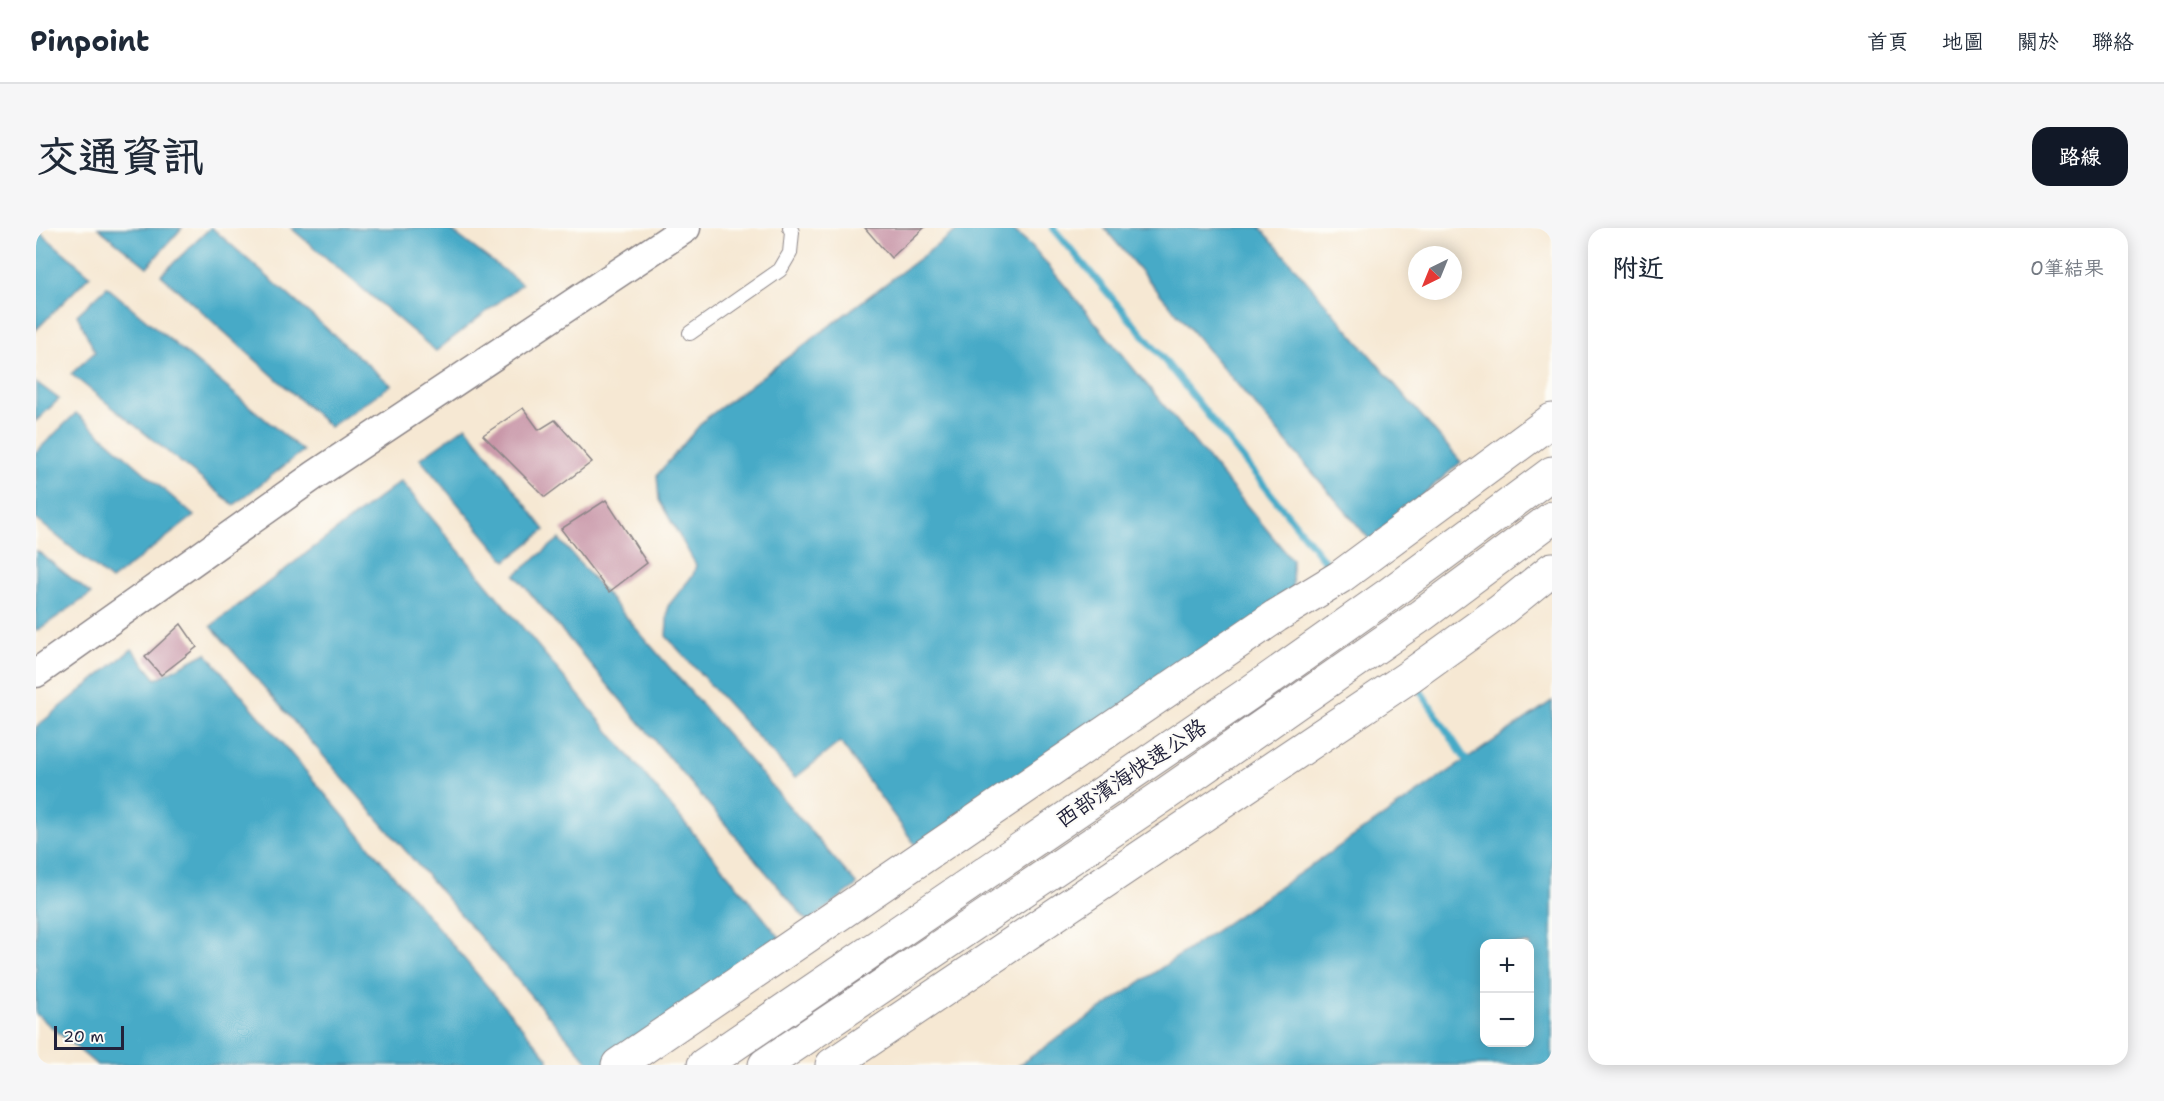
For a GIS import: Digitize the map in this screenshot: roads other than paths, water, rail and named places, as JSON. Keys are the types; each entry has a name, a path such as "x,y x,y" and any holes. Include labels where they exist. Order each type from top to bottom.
{"main road":[{"path":"618,1065 1276,616 1340,577 1552,420"},
{"name":"西部濱海快速公路","path":"704,1065 1248,694 1388,595 1552,473"},
{"name":"西部濱海快速公路","path":"765,1065 1160,798 1422,615 1552,518"},
{"path":"832,1065 986,959 1410,676 1499,612 1552,569"}],"street":[{"path":"36,674 315,475 686,228"}],"lane":[{"path":"690,333 780,270 790,253 792,231 790,228"}],"water":[{"path":"98,228 182,228 147,267"},
{"path":"210,228 391,385 330,427 161,275"},
{"path":"291,228 448,228 522,284 436,351"},
{"path":"960,228 1011,228 1032,246 1292,560 1293,604 925,858 840,742 795,778 666,636 668,606 693,575 696,565 659,500 657,475 704,420"},
{"path":"1104,228 1261,228 1461,462 1370,540"},
{"path":"36,229 90,275 36,330"},
{"path":"107,287 303,451 234,505 71,374 95,352 77,315"},
{"path":"36,382 59,399 36,421"},
{"path":"76,413 194,516 111,580 36,519 36,452"},
{"path":"466,426 545,530 506,561 420,459"},
{"path":"401,481 782,940 604,1065 591,1065 211,626"},
{"path":"559,539 857,885 808,922 515,575"},
{"path":"36,550 91,594 36,631"},
{"path":"132,649 156,679 206,653 548,1058 548,1065 97,1065 36,1014 36,727"},
{"path":"1552,701 1552,1065 1019,1065"}],"waterway":[{"path":"1053,228 1160,355 1327,564"},
{"path":"1415,683 1470,766"}]}
